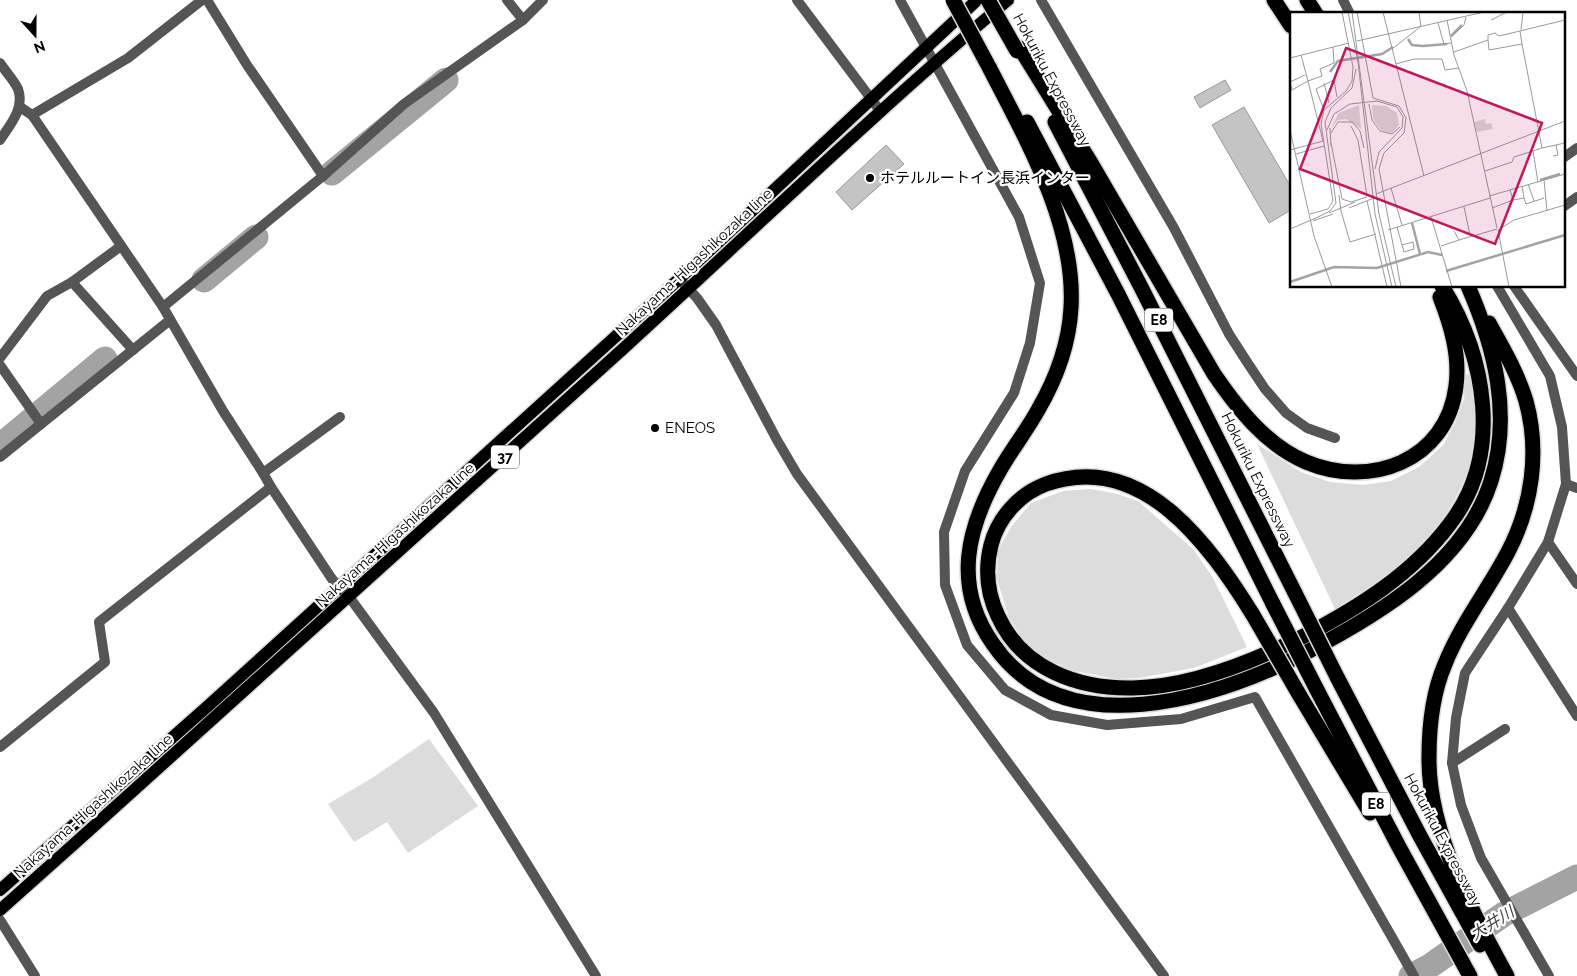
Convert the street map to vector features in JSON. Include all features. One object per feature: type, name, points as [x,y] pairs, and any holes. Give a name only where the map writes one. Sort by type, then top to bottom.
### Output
[{"type":"highway","points":[[953,0],[992,65],[1033,156],[1057,216],[1069,266],[1072,288],[1068,333],[1062,357],[1039,409],[1001,469],[976,519],[970,542],[968,565],[969,585],[974,606],[982,626],[992,643],[1003,658],[1016,670],[1046,690],[1079,701],[1120,706],[1166,702],[1216,689],[1264,672],[1343,632],[1401,596],[1427,573],[1456,543],[1482,503],[1490,482],[1500,436],[1501,413],[1496,370],[1470,288]]},
{"type":"highway","name":"E8","points":[[960,0],[992,65],[1118,294],[1273,604],[1437,920]]},
{"type":"highway","name":"Hokuriku Expressway","points":[[988,0],[1018,50],[1147,297],[1337,677],[1464,905]]},
{"type":"highway","points":[[1274,0],[1290,24]]},
{"type":"highway","points":[[1279,0],[1290,18]]},
{"type":"highway","points":[[1307,0],[1315,12]]},
{"type":"highway","points":[[1018,50],[1091,163],[1227,394],[1258,429],[1289,453],[1339,472],[1372,472],[1401,463],[1414,456],[1432,440],[1446,419],[1452,404],[1456,387],[1457,368],[1452,332],[1437,288]]},
{"type":"highway","points":[[1443,288],[1467,333],[1479,377],[1484,432],[1476,470],[1461,507],[1451,524],[1437,540],[1422,556],[1392,581],[1343,614],[1273,650],[1265,654],[1208,675],[1167,684],[1136,688],[1094,686],[1053,673],[1021,651],[1001,624],[989,591],[988,560],[996,529],[1014,505],[1026,494],[1041,486],[1058,480],[1098,477],[1116,481],[1150,497],[1168,510],[1203,542],[1253,614],[1273,650],[1300,696],[1470,976]]},
{"type":"highway","points":[[1470,288],[1509,360],[1526,401],[1533,454],[1530,490],[1518,532],[1454,644],[1444,666],[1433,711],[1429,758],[1434,806],[1464,905],[1487,949],[1498,976]]},
{"type":"highway","points":[[1487,949],[1507,976]]},
{"type":"main road","name":"Nakayama-Higashikozaka line","points":[[0,890],[208,706],[680,279],[977,0]]},
{"type":"main road","name":"Nakayama-Higashikozaka line","points":[[0,910],[350,598],[689,289],[934,62],[1008,0]]},
{"type":"street","points":[[32,115],[128,58],[202,0]]},
{"type":"street","points":[[207,0],[247,65],[323,176]]},
{"type":"street","points":[[507,0],[523,20]]},
{"type":"street","points":[[163,307],[323,176],[404,104],[523,20],[543,0]]},
{"type":"street","points":[[797,0],[881,112]]},
{"type":"street","points":[[900,0],[1019,217],[1040,283],[1030,344],[1014,393],[965,471],[944,532],[946,585],[967,645],[1005,690],[1051,715],[1070,719],[1107,725],[1181,719],[1255,697],[1413,974]]},
{"type":"street","points":[[1041,0],[1174,228],[1229,334],[1247,362],[1286,413],[1307,428],[1335,438]]},
{"type":"street","points":[[1343,0],[1349,12]]},
{"type":"street","points":[[0,63],[18,90],[20,107],[13,122],[0,140]]},
{"type":"street","points":[[20,107],[32,115],[163,307],[223,412],[270,487],[339,586],[350,598],[434,713],[596,976]]},
{"type":"street","points":[[1564,157],[1577,148]]},
{"type":"street","points":[[1564,206],[1577,198]]},
{"type":"street","points":[[0,358],[47,296],[72,282],[122,246]]},
{"type":"street","points":[[680,279],[697,298],[716,325],[776,440],[797,474],[1164,976]]},
{"type":"street","points":[[72,282],[133,350]]},
{"type":"street","points":[[1498,288],[1550,376],[1562,427],[1566,484],[1548,542],[1508,608],[1465,673],[1456,718],[1452,763],[1461,805],[1481,858],[1549,976]]},
{"type":"street","points":[[1515,288],[1577,376]]},
{"type":"street","points":[[0,457],[170,320]]},
{"type":"street","points":[[0,365],[41,424]]},
{"type":"street","points":[[263,474],[340,417]]},
{"type":"street","points":[[1566,484],[1577,488]]},
{"type":"street","points":[[0,747],[105,662],[99,622],[270,487]]},
{"type":"street","points":[[1548,542],[1577,584]]},
{"type":"street","points":[[1508,608],[1577,716]]},
{"type":"street","points":[[1452,763],[1505,729]]},
{"type":"street","points":[[0,920],[35,976]]},
{"type":"shaded area","points":[[1471,373],[1477,413],[1475,447],[1461,487],[1451,506],[1439,524],[1410,556],[1388,574],[1335,609],[1257,444],[1301,472],[1330,482],[1363,485],[1391,481],[1419,467],[1443,445],[1456,421],[1464,399],[1465,375]]},
{"type":"shaded area","points":[[1090,489],[1114,493],[1138,501],[1194,550],[1213,578],[1247,647],[1194,668],[1139,678],[1116,679],[1070,670],[1047,659],[1026,644],[1009,618],[997,579],[998,550],[1011,527],[1031,503],[1063,491]]},
{"type":"shaded area","points":[[429,739],[478,806],[408,853],[387,822],[354,842],[328,804],[372,778]]},
{"type":"building","points":[[1225,80],[1231,90],[1200,108],[1194,97]]},
{"type":"building","points":[[1244,107],[1290,185],[1290,211],[1269,223],[1212,125]]},
{"type":"building","name":"ホテルルートイン長浜インター","points":[[886,145],[904,164],[852,210],[836,192]]},
{"type":"waterway","points":[[332,173],[446,80]]},
{"type":"waterway","points":[[204,280],[256,237]]},
{"type":"waterway","points":[[0,446],[105,359]]},
{"type":"waterway","name":"大井川","points":[[1411,976],[1430,966],[1504,914],[1577,877]]},
{"type":"place","name":"ホテルルートイン長浜インター","points":[[870,178]]},
{"type":"place","name":"ENEOS","points":[[655,428]]}]
